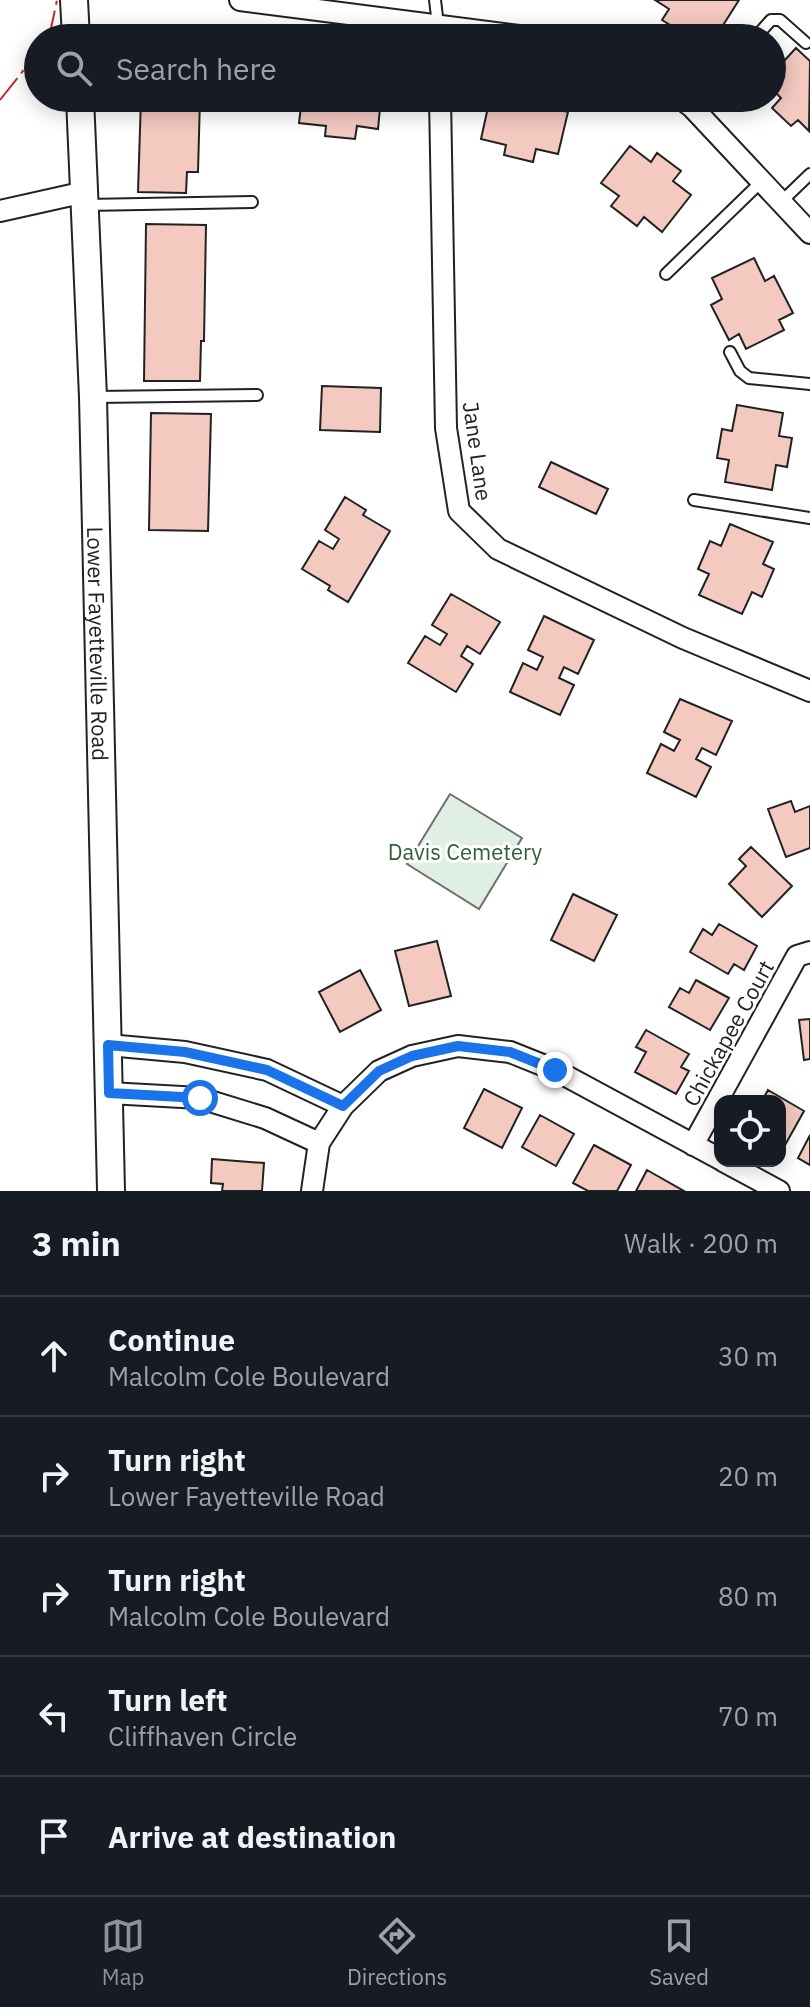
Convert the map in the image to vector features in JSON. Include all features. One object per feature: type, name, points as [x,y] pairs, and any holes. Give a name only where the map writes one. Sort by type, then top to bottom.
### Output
[{"type":"street","points":[[74,0],[75,24]]},
{"type":"street","points":[[240,0],[270,2],[397,24]]},
{"type":"street","name":"Lower Fayetteville Road","points":[[81,112],[93,397],[111,1191]]},
{"type":"street","name":"Jane Lane","points":[[440,112],[446,428],[459,511],[498,549],[683,638],[808,690]]},
{"type":"street","points":[[701,112],[810,233]]},
{"type":"street","points":[[0,211],[85,198]]},
{"type":"street","points":[[808,690],[810,668]]},
{"type":"street","name":"Chickapee Court","points":[[693,1145],[797,956],[810,952]]},
{"type":"street","points":[[108,1045],[185,1052],[267,1070],[343,1106]]},
{"type":"street","points":[[312,1191],[319,1143],[343,1106],[379,1071],[412,1056],[458,1046],[510,1052],[555,1070],[714,1156]]},
{"type":"street","points":[[109,1093],[200,1098],[265,1118],[319,1143]]},
{"type":"street","points":[[735,1167],[779,1191]]},
{"type":"lane","points":[[435,0],[437,24]]},
{"type":"lane","points":[[767,24],[771,20],[780,20],[785,24]]},
{"type":"lane","points":[[786,25],[806,43]]},
{"type":"lane","points":[[781,202],[810,174]]},
{"type":"lane","points":[[666,274],[762,181]]},
{"type":"lane","points":[[85,198],[252,202]]},
{"type":"lane","points":[[730,352],[740,371],[749,378],[810,384]]},
{"type":"lane","points":[[93,397],[257,395]]},
{"type":"lane","points":[[694,500],[810,518]]},
{"type":"green space","name":"Davis Cemetery","points":[[450,794],[522,838],[479,909],[407,864]]},
{"type":"building","points":[[655,0],[739,0],[724,24],[668,24],[662,20],[669,9]]},
{"type":"building","points":[[796,48],[810,61],[809,131],[798,120],[791,126],[776,112],[786,112],[786,59]]},
{"type":"building","points":[[141,112],[200,112],[198,172],[187,172],[186,193],[138,192]]},
{"type":"building","points":[[300,112],[380,112],[378,129],[357,126],[355,139],[325,136],[326,126],[299,123]]},
{"type":"building","points":[[487,112],[568,112],[558,154],[536,149],[533,162],[504,155],[506,145],[481,139]]},
{"type":"building","points":[[630,146],[651,162],[657,153],[681,171],[673,181],[691,195],[662,232],[644,217],[637,226],[611,206],[619,196],[601,183]]},
{"type":"building","points":[[146,224],[206,225],[204,341],[201,341],[200,381],[144,381]]},
{"type":"building","points":[[754,258],[765,281],[774,276],[793,313],[779,320],[784,330],[746,349],[739,334],[729,340],[711,305],[722,299],[712,278]]},
{"type":"building","points":[[322,386],[381,388],[380,432],[320,430]]},
{"type":"building","points":[[737,405],[783,413],[779,436],[792,438],[787,467],[776,465],[772,490],[725,482],[729,460],[717,458],[722,429],[732,431]]},
{"type":"building","points":[[151,413],[211,414],[208,531],[149,530]]},
{"type":"building","points":[[551,462],[608,489],[596,514],[539,487]]},
{"type":"building","points":[[345,497],[366,510],[363,515],[390,531],[348,602],[328,590],[330,586],[302,569],[319,541],[333,549],[339,539],[325,530]]},
{"type":"building","points":[[730,524],[773,542],[763,564],[774,569],[762,597],[752,592],[742,614],[699,595],[709,574],[698,569],[710,541],[721,546]]},
{"type":"building","points":[[451,594],[500,622],[480,654],[467,646],[461,656],[473,664],[456,692],[408,663],[425,636],[440,645],[447,634],[432,625]]},
{"type":"building","points":[[544,616],[594,640],[578,674],[564,667],[559,678],[574,685],[560,715],[510,692],[523,663],[537,670],[543,657],[528,650]]},
{"type":"building","points":[[680,699],[732,721],[716,755],[702,748],[696,759],[711,767],[696,797],[647,773],[661,744],[674,751],[680,740],[664,732]]},
{"type":"building","points":[[791,801],[795,812],[810,806],[810,848],[786,857],[768,809]]},
{"type":"building","points":[[751,847],[792,886],[762,917],[729,884],[746,866],[739,859]]},
{"type":"building","points":[[573,894],[617,915],[594,961],[551,940]]},
{"type":"building","points":[[719,924],[757,946],[744,970],[734,964],[728,974],[690,952],[703,929],[712,935]]},
{"type":"building","points":[[437,941],[451,996],[409,1006],[395,951]]},
{"type":"building","points":[[360,970],[381,1010],[340,1032],[319,992]]},
{"type":"building","points":[[696,980],[729,998],[710,1030],[669,1007],[680,988],[689,993]]},
{"type":"building","points":[[810,1019],[810,1059],[804,1060],[799,1020]]},
{"type":"building","points":[[646,1030],[689,1054],[681,1067],[689,1071],[676,1094],[635,1072],[646,1052],[636,1047]]},
{"type":"building","points":[[484,1089],[522,1108],[502,1148],[464,1128]]},
{"type":"building","points":[[786,1100],[804,1111],[786,1143]]},
{"type":"building","points":[[540,1115],[574,1134],[556,1166],[522,1147]]},
{"type":"building","points":[[810,1135],[810,1165],[798,1158]]},
{"type":"building","points":[[594,1145],[631,1165],[617,1191],[588,1191],[573,1183]]},
{"type":"building","points":[[212,1159],[264,1163],[262,1191],[222,1191],[223,1184],[211,1183]]},
{"type":"building","points":[[647,1170],[684,1191],[636,1191]]},
{"type":"power","points":[[52,24],[57,0]]},
{"type":"power","points":[[0,100],[24,70]]},
{"type":"route","points":[[200,1098],[109,1093],[108,1045],[185,1052],[267,1070],[343,1106],[379,1071],[412,1056],[458,1046],[510,1052],[555,1070]]}]
